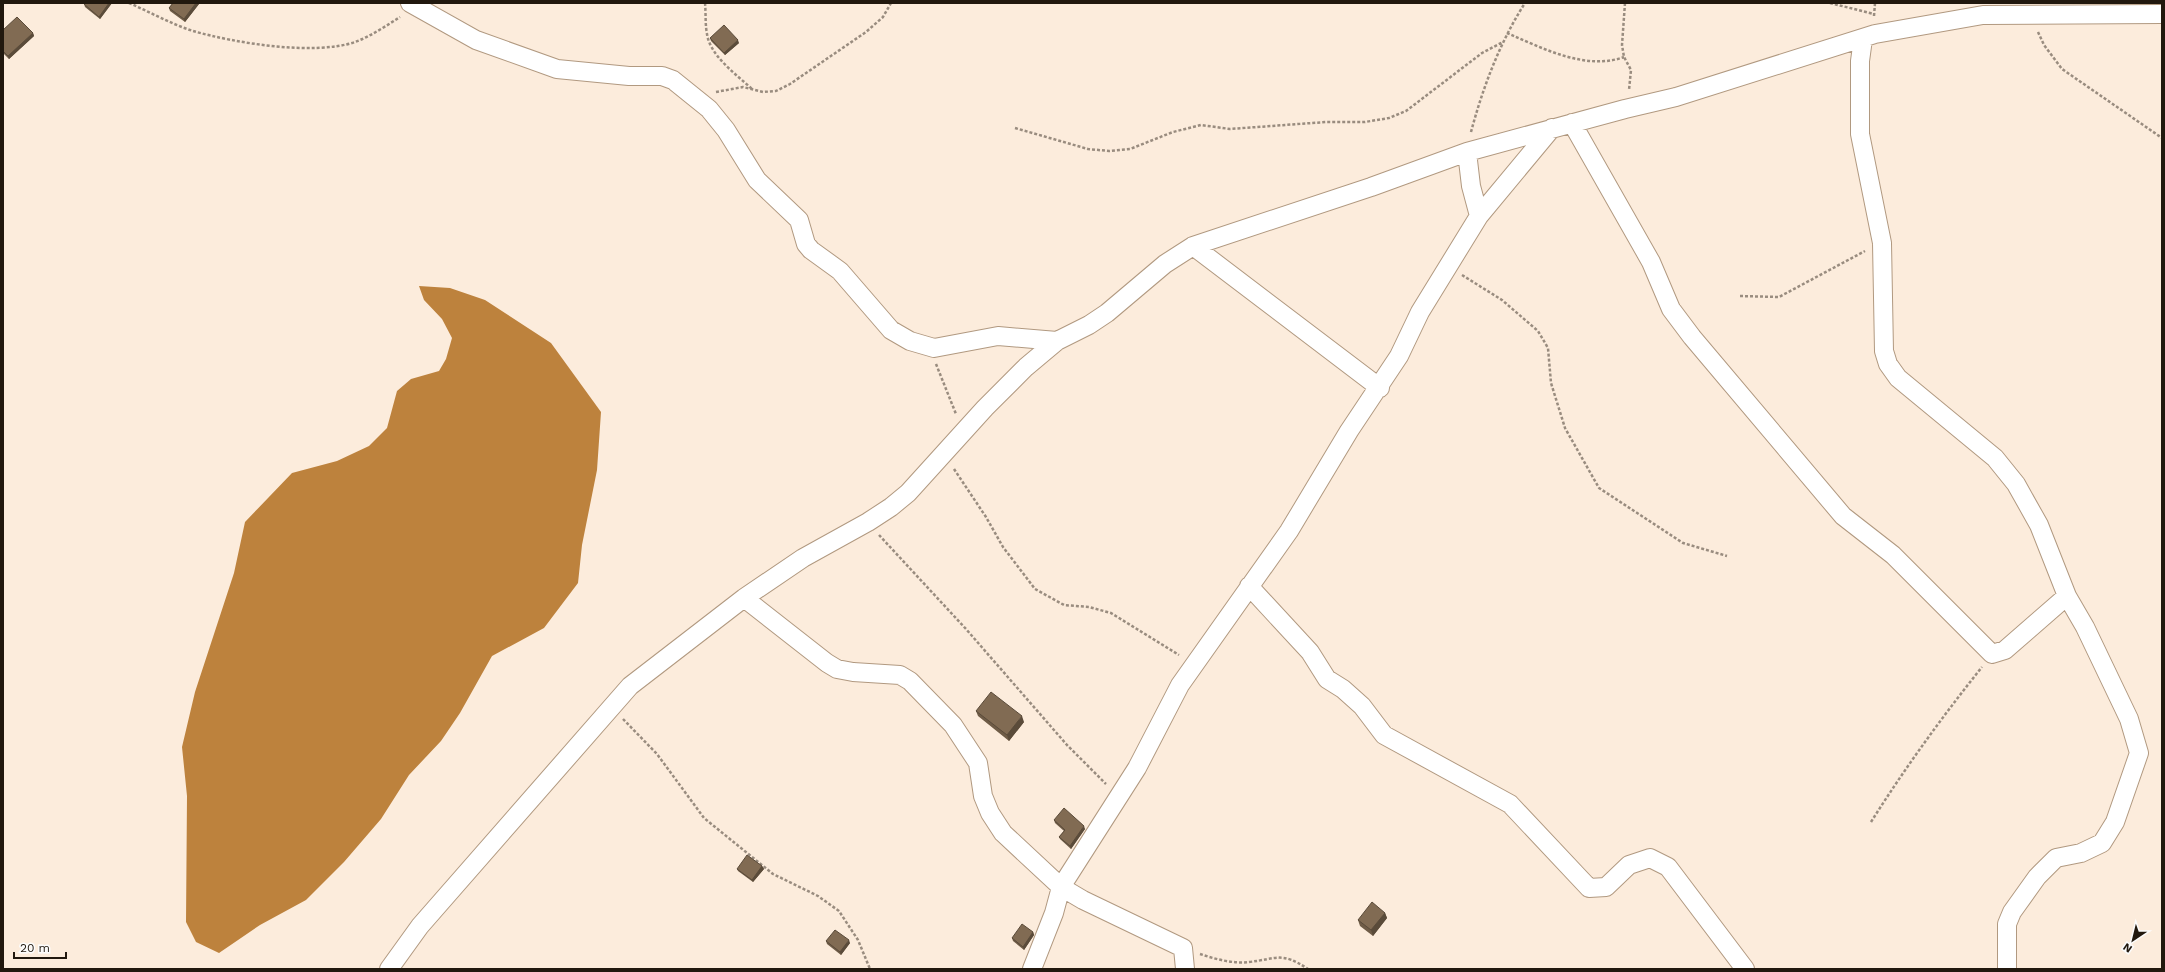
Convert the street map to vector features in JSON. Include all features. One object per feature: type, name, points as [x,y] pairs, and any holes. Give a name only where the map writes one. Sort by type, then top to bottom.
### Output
[{"type":"street","points":[[413,5],[476,40],[557,69],[629,76],[662,76],[672,80],[694,95],[709,109],[726,130],[757,180],[799,220],[806,244],[810,250],[840,271],[891,330],[910,341],[926,347],[948,347],[998,336],[1057,341]]},
{"type":"street","points":[[389,969],[420,926],[630,686],[744,598],[803,558],[868,522],[908,493],[1006,386],[1057,341],[1089,325],[1107,313],[1165,264],[1193,246],[1371,187],[1467,152],[1625,108],[1676,97],[1875,34],[1983,15],[2162,14]]},
{"type":"street","points":[[1863,39],[1860,60],[1860,134],[1882,243],[1884,351],[1888,364],[1898,378],[1913,392],[1995,458],[2016,484],[2039,525],[2067,596],[2085,627],[2130,719],[2139,753],[2115,822],[2102,843],[2080,853],[2056,858],[2038,877],[2012,912],[2007,924],[2007,969]]},
{"type":"street","points":[[1572,123],[1651,262],[1671,309],[1692,337],[1843,516],[1893,555],[1992,654],[2005,650],[2067,596]]},
{"type":"street","points":[[1032,969],[1054,913],[1061,887],[1137,768],[1166,708],[1193,665],[1289,531],[1345,437],[1380,388],[1399,356],[1420,312],[1479,216],[1552,128]]},
{"type":"street","points":[[1467,152],[1471,186],[1479,216]]},
{"type":"street","points":[[1193,246],[1380,388]]},
{"type":"street","points":[[1249,586],[1310,652],[1327,679],[1343,689],[1362,706],[1384,735],[1510,804],[1589,888],[1606,887],[1629,865],[1650,858],[1668,867],[1745,969]]},
{"type":"street","points":[[744,598],[827,663],[837,669],[859,673],[900,675],[920,689],[952,725],[978,763],[983,796],[996,824],[1002,833],[1061,887],[1083,900],[1182,948],[1185,969]]},
{"type":"path","points":[[129,3],[193,31],[247,43],[279,46],[322,47],[354,42],[383,29],[413,5]]},
{"type":"path","points":[[705,3],[706,36],[712,48],[724,63],[753,90]]},
{"type":"path","points":[[694,95],[742,87],[763,92],[776,91],[804,76],[866,32],[883,17],[891,3]]},
{"type":"path","points":[[1467,152],[1480,102],[1503,42],[1525,3]]},
{"type":"path","points":[[1625,3],[1622,45],[1624,57],[1631,73],[1625,108]]},
{"type":"path","points":[[1830,3],[1874,14]]},
{"type":"path","points":[[2030,15],[2044,45],[2062,69],[2162,138]]},
{"type":"path","points":[[1507,33],[1559,54],[1608,62],[1624,57]]},
{"type":"path","points":[[1015,128],[1088,149],[1109,152],[1130,149],[1173,132],[1201,125],[1230,129],[1326,122],[1365,122],[1389,118],[1406,111],[1482,53],[1503,42]]},
{"type":"path","points":[[1740,296],[1779,297],[1838,264],[1882,243]]},
{"type":"path","points":[[1442,274],[1452,272],[1466,276],[1502,300],[1538,331],[1548,348],[1551,383],[1565,428],[1600,488],[1683,542],[1727,556]]},
{"type":"path","points":[[926,347],[936,363],[964,433]]},
{"type":"path","points":[[945,454],[986,517],[1002,547],[1036,589],[1064,605],[1089,607],[1111,613],[1193,665]]},
{"type":"path","points":[[868,522],[966,629],[1066,745],[1110,788],[1116,800]]},
{"type":"path","points":[[1872,822],[1902,773],[1942,717],[1992,654]]},
{"type":"path","points":[[612,706],[657,754],[704,818],[773,874],[818,896],[839,911],[858,940],[870,969]]},
{"type":"path","points":[[1182,948],[1216,959],[1248,962],[1269,957],[1285,956],[1308,969]]},
{"type":"shaded area","points":[[419,286],[450,288],[485,300],[551,343],[601,412],[597,470],[582,545],[578,583],[544,628],[492,656],[460,713],[441,741],[409,775],[381,819],[344,862],[306,900],[260,925],[219,953],[196,942],[186,922],[187,796],[182,747],[195,692],[234,573],[245,522],[292,473],[337,461],[369,446],[387,428],[397,391],[411,379],[439,371],[446,359],[452,338],[442,319],[424,300]]},
{"type":"building","points":[[109,3],[99,17],[84,4]]},
{"type":"building","points":[[173,3],[196,3],[184,19],[169,8]]},
{"type":"building","points":[[17,17],[33,33],[8,56],[3,51],[3,30]]},
{"type":"building","points":[[724,25],[738,40],[724,53],[710,38]]},
{"type":"building","points":[[991,692],[1022,716],[1007,735],[976,711]]},
{"type":"building","points":[[1064,808],[1084,826],[1070,846],[1059,837],[1065,830],[1054,820]]},
{"type":"building","points":[[747,855],[762,866],[752,880],[737,869]]},
{"type":"building","points":[[1372,902],[1385,913],[1371,930],[1358,920]]},
{"type":"building","points":[[1022,924],[1033,932],[1023,947],[1012,938]]},
{"type":"building","points":[[835,930],[849,940],[840,952],[826,941]]}]
